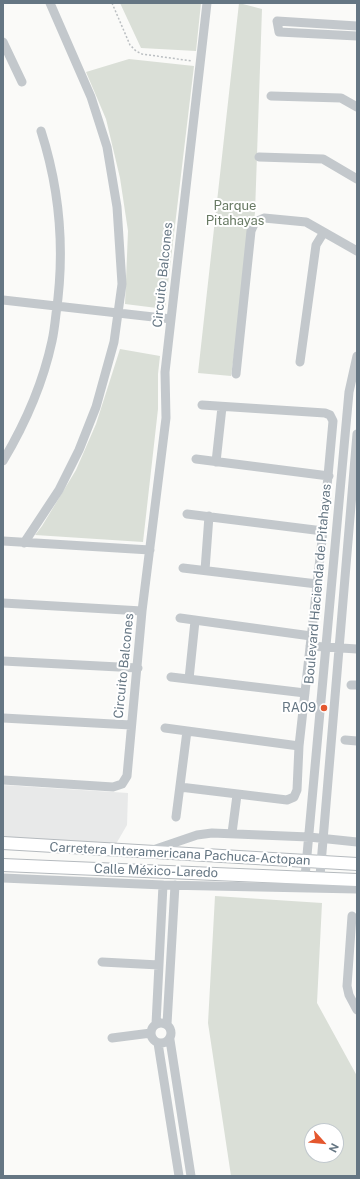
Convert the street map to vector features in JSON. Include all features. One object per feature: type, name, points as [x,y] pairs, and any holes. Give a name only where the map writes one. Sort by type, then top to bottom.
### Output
[{"type":"main road","name":"Carretera Interamericana Pachuca-Actopan","points":[[3,843],[355,864]]},
{"type":"main road","points":[[275,877],[280,872],[281,868],[281,864],[278,859]]},
{"type":"main road","points":[[354,885],[346,872],[355,864]]},
{"type":"main road","name":"Carretera Interamericana Pachuca-Actopan","points":[[3,865],[275,877],[305,883],[354,885]]},
{"type":"street","points":[[24,543],[59,490],[79,450],[96,407],[114,342],[122,284],[116,207],[107,147],[91,97],[50,3]]},
{"type":"street","name":"Circuito Balcones","points":[[3,780],[114,786],[122,784],[127,776],[142,611],[166,418],[165,372],[207,3]]},
{"type":"street","points":[[357,26],[277,21],[279,32],[357,36]]},
{"type":"street","points":[[3,42],[22,82]]},
{"type":"street","points":[[271,96],[341,98],[357,107]]},
{"type":"street","points":[[3,461],[18,436],[37,391],[52,340],[57,306],[61,253],[58,210],[53,174],[41,131]]},
{"type":"street","points":[[259,157],[323,159],[357,179]]},
{"type":"street","points":[[236,374],[251,231],[255,222],[264,218],[306,222],[357,251]]},
{"type":"street","points":[[300,362],[316,245],[324,232]]},
{"type":"street","points":[[3,300],[171,319]]},
{"type":"street","name":"Boulevard Hacienda de Pitahayas","points":[[305,883],[349,392],[357,356]]},
{"type":"street","points":[[180,787],[287,800],[294,797],[296,790],[299,746],[329,476],[333,421],[330,415],[325,413],[202,405]]},
{"type":"street","points":[[216,462],[222,407]]},
{"type":"street","name":"Boulevard Hacienda de Pitahayas","points":[[319,883],[357,434]]},
{"type":"street","points":[[196,460],[329,476]]},
{"type":"street","points":[[187,514],[323,531]]},
{"type":"street","points":[[205,570],[209,516]]},
{"type":"street","points":[[3,541],[150,550]]},
{"type":"street","points":[[183,568],[317,584]]},
{"type":"street","points":[[3,603],[142,611]]},
{"type":"street","points":[[180,618],[311,636]]},
{"type":"street","points":[[189,679],[195,621]]},
{"type":"street","points":[[310,646],[357,649]]},
{"type":"street","points":[[3,661],[138,668]]},
{"type":"street","points":[[171,677],[305,693]]},
{"type":"street","points":[[3,718],[131,724]]},
{"type":"street","points":[[165,728],[299,746]]},
{"type":"street","points":[[176,817],[187,731]]},
{"type":"street","points":[[345,740],[357,741]]},
{"type":"street","points":[[232,833],[237,795]]},
{"type":"street","name":"Calle México-Laredo","points":[[150,851],[197,835],[212,833],[309,837],[357,842]]},
{"type":"street","name":"Calle México-Laredo","points":[[3,878],[163,885],[305,883]]},
{"type":"street","points":[[163,885],[156,1024],[151,1033],[153,1040],[158,1044],[180,1176]]},
{"type":"street","points":[[175,885],[167,1024],[172,1033],[170,1040],[191,1176]]},
{"type":"street","points":[[352,916],[354,932],[346,986],[349,996],[357,1010]]},
{"type":"street","points":[[161,917],[173,918]]},
{"type":"street","points":[[102,962],[159,965]]},
{"type":"street","points":[[349,996],[357,991]]},
{"type":"street","points":[[156,1024],[167,1024]]},
{"type":"street","points":[[112,1038],[151,1033]]},
{"type":"street","points":[[158,1044],[165,1043],[170,1040]]},
{"type":"path","points":[[112,3],[130,45],[136,52],[200,62]]},
{"type":"shaded area","points":[[3,785],[128,793],[127,825],[116,844],[3,838]]},
{"type":"green space","points":[[120,3],[201,3],[196,51],[141,48]]},
{"type":"green space","name":"Parque Pitahayas","points":[[239,3],[262,9],[255,213],[231,376],[198,373]]},
{"type":"green space","points":[[129,59],[194,66],[165,309],[125,304],[128,231],[120,178],[106,119],[86,72]]},
{"type":"green space","points":[[120,349],[160,356],[158,374],[158,409],[143,542],[35,535],[76,470],[96,424]]},
{"type":"green space","points":[[215,896],[322,903],[317,1003],[357,1076],[357,1176],[231,1176],[208,1023]]},
{"type":"place","name":"RA09","points":[[324,708]]}]
